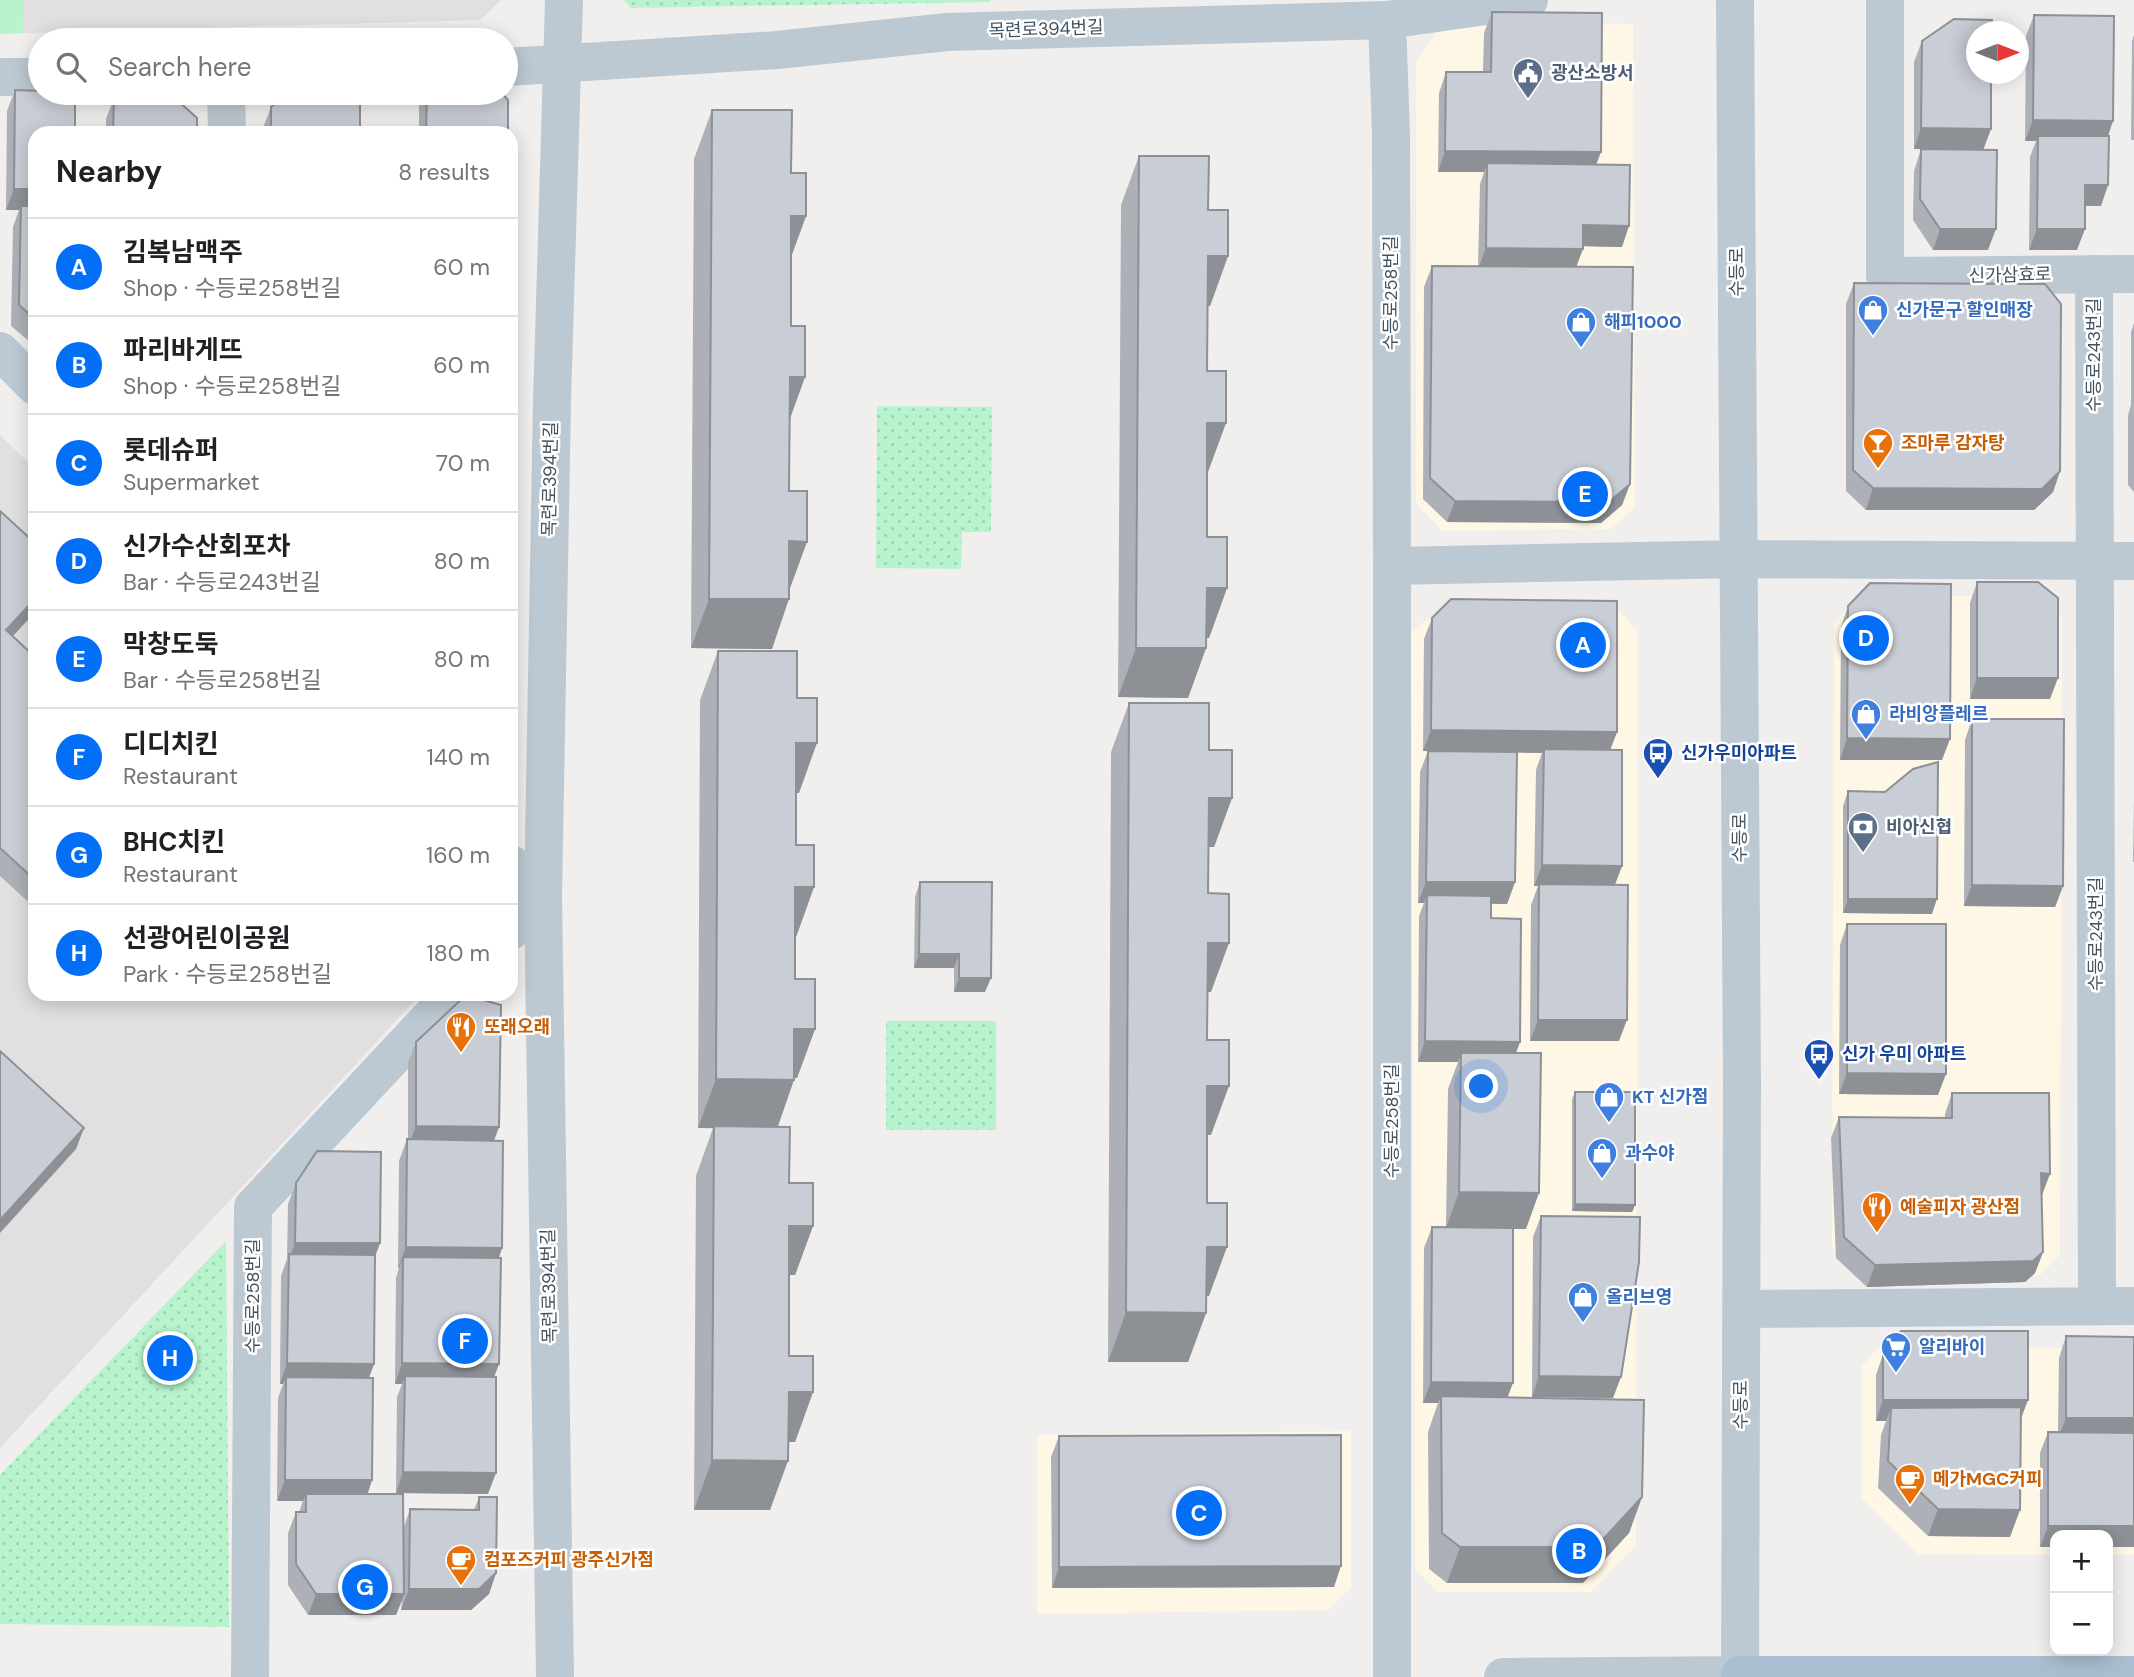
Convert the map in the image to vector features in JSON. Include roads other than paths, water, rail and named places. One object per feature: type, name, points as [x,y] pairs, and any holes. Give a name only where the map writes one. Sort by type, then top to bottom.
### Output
[{"type":"main road","points":[[1740,1676],[2134,1675]]},
{"type":"street","name":"목련로394번길","points":[[555,1677],[543,896],[552,402],[564,0]]},
{"type":"street","name":"목련로394번길","points":[[518,65],[776,50],[947,32],[1387,20],[1529,0]]},
{"type":"street","name":"수등로","points":[[1735,0],[1740,559],[1740,1676]]},
{"type":"street","name":"신가삼효로","points":[[1885,0],[1885,276],[2134,274]]},
{"type":"street","name":"수등로258번길","points":[[1387,20],[1391,148],[1392,1677]]},
{"type":"street","points":[[0,77],[28,77]]},
{"type":"street","points":[[226,105],[227,126]]},
{"type":"street","name":"수등로243번길","points":[[2094,274],[2095,561],[2116,1306]]},
{"type":"street","points":[[0,351],[28,379]]},
{"type":"street","points":[[1392,566],[1740,559],[2134,561]]},
{"type":"street","points":[[518,871],[543,896],[518,923]]},
{"type":"street","name":"수등로258번길","points":[[250,1677],[253,1207],[445,1001]]},
{"type":"street","points":[[1742,1309],[2116,1306]]},
{"type":"street","points":[[1503,1677],[1740,1676]]},
{"type":"place","name":"광산소방서","points":[[1528,100]]},
{"type":"place","name":"신가문구 할인매장","points":[[1873,337]]},
{"type":"place","name":"해피1000","points":[[1581,349]]},
{"type":"place","name":"조마루 감자탕","points":[[1878,470]]},
{"type":"place","name":"막창도둑","points":[[1585,494]]},
{"type":"place","name":"신가수산회포차","points":[[1866,638]]},
{"type":"place","name":"김복남맥주","points":[[1583,645]]},
{"type":"place","name":"라비앙플레르","points":[[1866,741]]},
{"type":"place","name":"신가우미아파트","points":[[1658,780]]},
{"type":"place","name":"비아신협","points":[[1863,854]]},
{"type":"place","name":"또래오래","points":[[461,1054]]},
{"type":"place","name":"신가 우미 아파트","points":[[1819,1081]]},
{"type":"place","name":"KT 신가점","points":[[1609,1124]]},
{"type":"place","name":"과수야","points":[[1602,1180]]},
{"type":"place","name":"예술피자 광산점","points":[[1877,1234]]},
{"type":"place","name":"올리브영","points":[[1583,1324]]},
{"type":"place","name":"디디치킨","points":[[465,1341]]},
{"type":"place","name":"선광어린이공원","points":[[170,1358]]},
{"type":"place","name":"알리바이","points":[[1896,1374]]},
{"type":"place","name":"메가MGC커피","points":[[1910,1506]]},
{"type":"place","name":"롯데슈퍼","points":[[1199,1513]]},
{"type":"place","name":"파리바게뜨","points":[[1579,1551]]},
{"type":"place","name":"BHC치킨","points":[[365,1587]]},
{"type":"place","name":"컴포즈커피 광주신가점","points":[[461,1587]]}]
